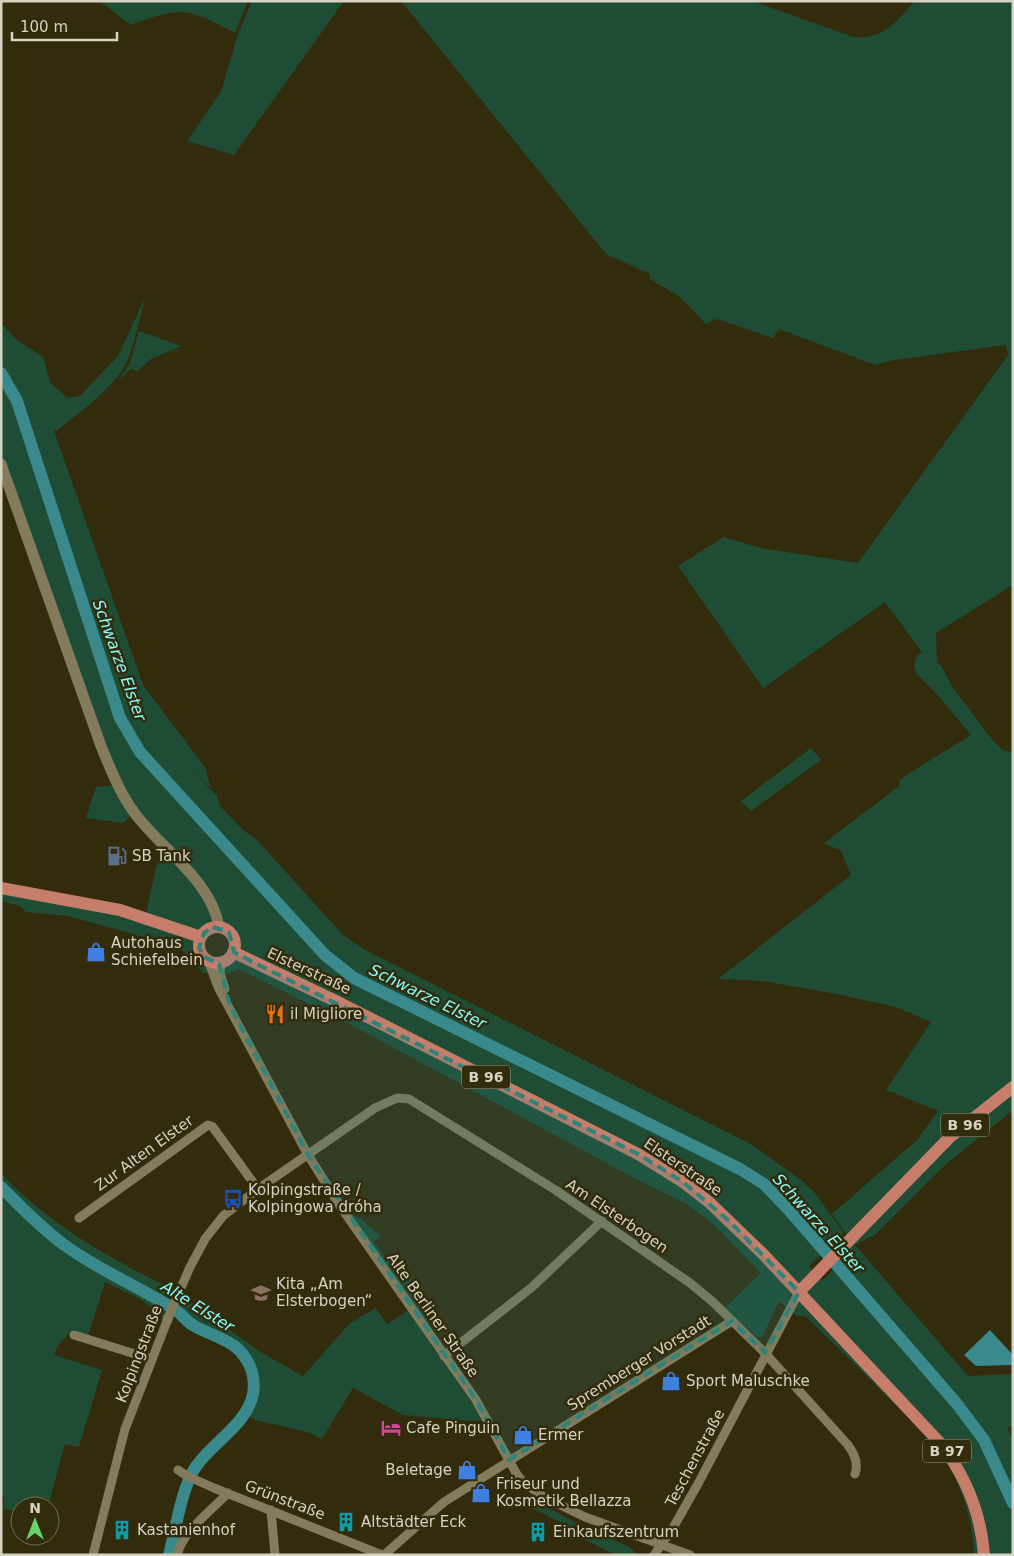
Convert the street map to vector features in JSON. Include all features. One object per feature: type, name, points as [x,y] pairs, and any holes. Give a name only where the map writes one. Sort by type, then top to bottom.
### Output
[{"type":"main road","points":[[1,464],[101,746],[117,785],[134,812],[154,838],[205,890],[217,914],[219,927]]},
{"type":"main road","points":[[1,888],[120,910],[201,937]]},
{"type":"main road","points":[[219,927],[231,934],[234,945],[230,957],[215,961],[201,953],[201,937],[208,929],[219,927]]},
{"type":"main road","name":"Elsterstraße","points":[[233,952],[358,1012],[662,1168],[709,1202],[799,1292],[918,1418],[949,1454],[974,1503],[984,1555]]},
{"type":"main road","name":"B 96","points":[[799,1292],[950,1137],[1013,1087]]},
{"type":"street","name":"Alte Berliner Straße","points":[[215,961],[214,977],[308,1155],[342,1209],[491,1424],[509,1460],[523,1482],[544,1497],[586,1517],[690,1555]]},
{"type":"street","name":"Am Elsterbogen","points":[[308,1155],[382,1103],[396,1098],[409,1099],[602,1221],[690,1283],[713,1302],[765,1353],[851,1450],[857,1465],[855,1474]]},
{"type":"street","name":"Zur Alten Elster","points":[[79,1218],[208,1125],[212,1126],[258,1189]]},
{"type":"street","name":"Kolpingstraße","points":[[93,1555],[119,1450],[151,1359],[194,1260],[216,1224],[234,1206],[308,1155]]},
{"type":"street","points":[[444,1356],[532,1288],[602,1221]]},
{"type":"street","name":"Teschenstraße","points":[[654,1555],[699,1482],[765,1353],[799,1292]]},
{"type":"street","name":"Spremberger Vorstadt","points":[[387,1554],[444,1502],[732,1321]]},
{"type":"street","points":[[74,1335],[151,1359]]},
{"type":"street","name":"Grünstraße","points":[[178,1470],[191,1478],[228,1493],[387,1554]]},
{"type":"street","points":[[176,1555],[179,1545],[228,1493]]},
{"type":"street","points":[[271,1510],[275,1555]]},
{"type":"highlighted area","points":[[213,927],[229,932],[234,952],[241,956],[638,1154],[683,1182],[728,1220],[799,1292],[765,1353],[732,1321],[509,1460],[476,1400],[308,1155],[230,1006],[219,964],[204,957],[199,948],[204,933]]},
{"type":"green space","points":[[99,1],[248,1],[235,33],[195,14],[184,12],[161,15],[131,25]]},
{"type":"green space","points":[[252,1],[344,1],[234,155],[187,141],[221,92],[238,34]]},
{"type":"green space","points":[[401,1],[752,1],[853,37],[864,37],[882,32],[888,28],[915,1],[1013,1],[1013,585],[936,633],[937,663],[941,665],[952,686],[992,740],[1003,750],[1013,752],[1013,1086],[849,1238],[832,1214],[918,1139],[938,1111],[886,1090],[931,1022],[896,1007],[836,994],[763,981],[718,979],[851,875],[841,851],[824,843],[899,786],[900,780],[908,774],[971,735],[936,693],[916,673],[914,664],[916,657],[922,652],[885,602],[763,688],[678,566],[724,537],[761,548],[858,563],[1008,355],[1006,345],[894,360],[875,365],[779,329],[773,338],[717,319],[706,324],[680,297],[650,279],[650,274],[606,254]]},
{"type":"green space","points":[[145,298],[127,361],[115,380],[106,390],[56,431],[53,428],[143,685],[205,767],[211,788],[190,767],[217,796],[220,806],[243,830],[258,841],[343,935],[367,951],[751,1144],[801,1180],[815,1193],[844,1233],[809,1266],[823,1280],[851,1252],[844,1245],[951,1138],[1013,1089],[1013,1110],[945,1165],[876,1234],[855,1245],[968,1376],[1013,1374],[1013,1426],[1007,1428],[1013,1439],[1013,1555],[984,1555],[983,1543],[983,1555],[974,1555],[972,1534],[965,1503],[953,1474],[942,1456],[915,1424],[805,1316],[797,1316],[779,1301],[763,1336],[758,1338],[725,1308],[761,1273],[711,1222],[685,1203],[638,1180],[357,1028],[239,969],[227,974],[203,973],[179,947],[68,916],[26,912],[20,906],[1,901],[1,888],[93,904],[145,917],[161,846],[204,890],[218,918],[210,896],[202,885],[152,835],[129,805],[133,813],[123,823],[86,818],[96,787],[117,785],[101,746],[1,464],[1,323],[17,340],[43,357],[50,382],[67,398],[80,396],[118,356]],"holes":[[[213,927],[223,928],[233,939],[231,954],[219,962],[209,961],[211,968],[202,951],[199,940],[205,931]],[[266,968],[435,1050],[662,1167],[709,1201],[737,1229],[683,1184],[638,1155]],[[737,1229],[762,1253],[787,1279]],[[787,1279],[799,1292],[809,1281],[800,1292],[812,1305],[799,1293],[793,1302],[798,1292]]]},
{"type":"green space","points":[[139,331],[181,346],[151,359],[137,371],[131,369],[118,381],[130,363]]},
{"type":"green space","points":[[811,748],[821,760],[751,811],[741,801]]},
{"type":"green space","points":[[1,1173],[41,1210],[84,1241],[179,1293],[167,1321],[142,1300],[105,1282],[87,1339],[69,1333],[57,1347],[54,1355],[102,1370],[79,1447],[65,1444],[51,1496],[10,1496],[10,1510],[3,1509],[4,1497],[1,1496]]},
{"type":"green space","points":[[343,1210],[364,1221],[380,1236],[374,1242],[404,1282],[411,1278],[426,1311],[428,1318],[427,1332]]},
{"type":"green space","points":[[185,1299],[262,1353],[303,1376],[350,1323],[376,1308],[387,1324],[409,1310],[484,1420],[471,1421],[403,1415],[353,1388],[322,1439],[307,1432],[255,1420],[248,1415],[247,1411],[253,1388],[252,1368],[236,1348],[202,1329],[180,1312]]},
{"type":"green space","points":[[528,1498],[577,1523],[574,1529],[527,1506],[528,1503],[525,1502]]},
{"type":"green space","points":[[586,1528],[630,1547],[637,1555],[616,1555],[581,1538]]},
{"type":"water","points":[[990,1330],[1013,1355],[1013,1365],[976,1366],[964,1355]]},
{"type":"waterway","name":"Schwarze Elster","points":[[1,373],[17,401],[120,718],[140,752],[325,955],[354,978],[740,1169],[764,1184],[789,1210],[957,1404],[984,1440],[1013,1503]]},
{"type":"waterway","name":"Alte Elster","points":[[1,1187],[39,1224],[63,1244],[90,1262],[177,1311],[191,1324],[233,1345],[249,1364],[254,1381],[253,1394],[249,1405],[244,1415],[202,1459],[190,1477],[182,1498],[169,1555]]},
{"type":"place","name":"SB Tank","points":[[117,856]]},
{"type":"place","name":"Autohaus Schiefelbein","points":[[96,952]]},
{"type":"place","name":"il Migliore","points":[[275,1014]]},
{"type":"place","name":"Kolpingstraße / Kolpingowa dróha","points":[[233,1199]]},
{"type":"place","name":"Kita „Am Elsterbogen“","points":[[261,1293]]},
{"type":"place","name":"Sport Maluschke","points":[[671,1381]]},
{"type":"place","name":"Cafe Pinguin","points":[[391,1428]]},
{"type":"place","name":"Ermer","points":[[523,1435]]},
{"type":"place","name":"Beletage","points":[[467,1470]]},
{"type":"place","name":"Friseur und Kosmetik Bellazza","points":[[481,1493]]},
{"type":"place","name":"Altstädter Eck","points":[[346,1522]]},
{"type":"place","name":"Kastanienhof","points":[[122,1530]]},
{"type":"place","name":"Einkaufszentrum","points":[[538,1532]]}]
